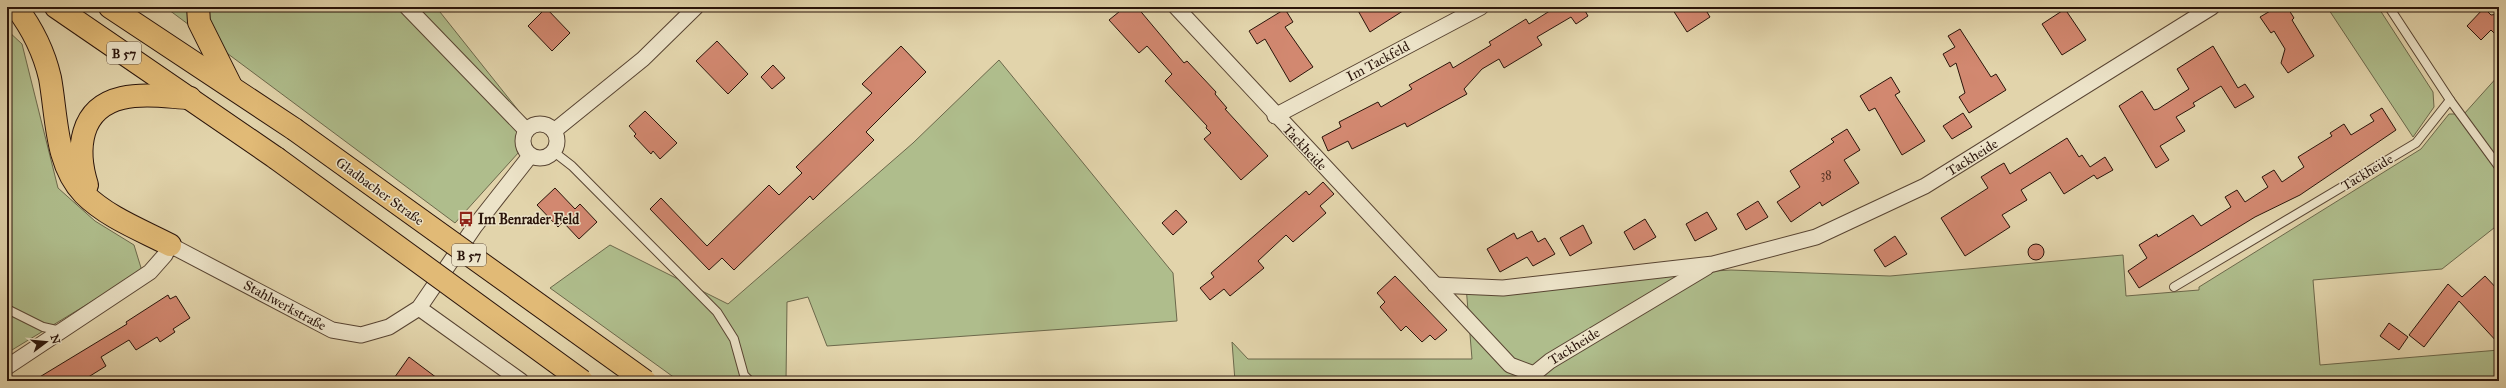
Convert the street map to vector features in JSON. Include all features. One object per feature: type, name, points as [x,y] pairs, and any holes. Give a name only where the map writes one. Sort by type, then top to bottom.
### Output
[{"type":"main road","points":[[16,7],[40,47],[49,78],[60,147],[83,193],[97,206],[170,245]]},
{"type":"main road","name":"B 57","points":[[56,7],[191,98],[276,158],[582,381]]},
{"type":"main road","name":"Gladbacher Straße","points":[[110,7],[294,129],[645,381]]},
{"type":"main road","points":[[198,7],[199,22],[232,87]]},
{"type":"main road","points":[[97,206],[88,189],[81,168],[80,153],[81,139],[86,125],[98,111],[110,103],[129,97],[144,95],[191,98]]},
{"type":"street","points":[[407,7],[526,130]]},
{"type":"street","points":[[554,131],[643,59],[696,7]]},
{"type":"street","name":"Tackheide","points":[[1176,7],[1275,116],[1510,365],[1534,374],[1550,361],[1713,264]]},
{"type":"street","name":"Im Tackfeld","points":[[1275,116],[1481,7]]},
{"type":"street","name":"Tackheide","points":[[1435,285],[1503,288],[1713,264],[1816,237],[1925,186],[2212,7]]},
{"type":"street","points":[[535,124],[545,124],[554,131],[557,145],[554,152],[548,157],[538,159],[530,156],[524,148],[523,137],[526,130],[535,124]]},
{"type":"street","name":"Stahlwerkstraße","points":[[170,245],[332,330],[361,335],[389,327],[419,308],[474,226],[530,156]]},
{"type":"street","points":[[7,367],[64,331],[150,272],[165,256],[170,245]]},
{"type":"street","points":[[419,308],[521,381]]},
{"type":"lane","points":[[2389,7],[2450,100],[2499,167]]},
{"type":"lane","name":"Tackheide","points":[[2174,287],[2416,143],[2450,100]]},
{"type":"lane","points":[[554,152],[572,166],[717,312],[734,340],[744,375],[750,381]]},
{"type":"lane","points":[[7,309],[43,327],[64,331]]},
{"type":"green space","points":[[165,7],[436,7],[518,110],[519,152],[455,223]]},
{"type":"green space","points":[[2327,7],[2378,7],[2433,92],[2434,107],[2413,137]]},
{"type":"green space","points":[[7,30],[22,44],[58,188],[95,221],[134,245],[142,271],[7,353]]},
{"type":"green space","points":[[999,60],[1173,273],[1177,321],[827,346],[808,297],[787,302],[786,381],[679,381],[550,288],[610,245],[728,304],[913,143]]},
{"type":"green space","points":[[2499,75],[2499,224],[2442,269],[2313,280],[2320,365],[2499,350],[2499,381],[1235,381],[1232,342],[1248,359],[1472,359],[1466,286],[1731,270],[1890,276],[2123,255],[2126,296],[2199,290],[2199,287],[2421,149],[2449,114],[2464,114]]},
{"type":"building","points":[[1125,7],[1137,7],[1184,63],[1187,61],[1216,92],[1215,94],[1227,108],[1225,109],[1268,156],[1241,180],[1204,139],[1211,133],[1206,128],[1207,126],[1165,81],[1172,74],[1147,46],[1139,53],[1109,20]]},
{"type":"building","points":[[1356,7],[1409,7],[1370,32]]},
{"type":"building","points":[[1556,7],[1587,7],[1584,9],[1588,16],[1576,24],[1571,17],[1537,37],[1542,45],[1504,68],[1499,59],[1482,69],[1464,89],[1467,94],[1407,127],[1405,123],[1352,149],[1348,141],[1328,151],[1322,137],[1341,127],[1339,122],[1378,102],[1381,107],[1412,89],[1409,85],[1450,62],[1453,68],[1491,45],[1489,42],[1526,19],[1529,24]]},
{"type":"building","points":[[1671,7],[1704,7],[1710,17],[1687,32]]},
{"type":"building","points":[[2277,7],[2287,7],[2294,18],[2292,20],[2314,56],[2288,73],[2281,63],[2285,49],[2274,31],[2271,33],[2260,17]]},
{"type":"building","points":[[546,8],[570,33],[552,51],[528,26]]},
{"type":"building","points":[[2484,8],[2491,15],[2499,14],[2499,38],[2491,30],[2481,40],[2467,26]]},
{"type":"building","points":[[1285,9],[1293,22],[1285,27],[1313,67],[1290,82],[1265,39],[1257,44],[1249,31]]},
{"type":"building","points":[[2065,9],[2086,40],[2062,55],[2042,24]]},
{"type":"building","points":[[1960,29],[1991,77],[1996,74],[2006,90],[1969,113],[1959,97],[1965,93],[1956,63],[1950,67],[1943,54],[1955,47],[1948,36]]},
{"type":"building","points":[[717,41],[748,74],[728,94],[696,61]]},
{"type":"building","points":[[901,46],[926,72],[866,132],[874,140],[813,200],[810,196],[734,270],[722,258],[709,270],[650,209],[661,198],[707,246],[769,185],[779,195],[802,173],[796,167],[872,93],[862,84]]},
{"type":"building","points":[[2213,46],[2238,88],[2245,84],[2254,97],[2235,108],[2221,86],[2193,103],[2195,106],[2176,117],[2185,131],[2160,146],[2169,160],[2156,168],[2119,106],[2142,91],[2154,110],[2158,109],[2189,89],[2177,69]]},
{"type":"building","points":[[773,65],[785,78],[772,89],[761,77]]},
{"type":"building","points":[[1891,77],[1900,92],[1895,95],[1925,141],[1902,155],[1875,108],[1869,111],[1860,96]]},
{"type":"building","points":[[2382,108],[2396,130],[2300,195],[2255,217],[2139,288],[2128,271],[2147,258],[2139,245],[2157,234],[2158,237],[2193,215],[2201,226],[2231,207],[2225,197],[2237,190],[2245,202],[2268,187],[2262,177],[2274,170],[2282,182],[2304,167],[2298,157],[2332,136],[2330,133],[2344,124],[2351,135],[2374,121],[2370,115]]},
{"type":"building","points":[[645,111],[677,143],[660,159],[653,151],[651,154],[634,136],[636,134],[629,126]]},
{"type":"building","points":[[1963,113],[1972,127],[1952,139],[1943,126]]},
{"type":"building","points":[[1847,129],[1860,150],[1844,160],[1859,183],[1822,206],[1820,202],[1791,222],[1777,202],[1800,187],[1790,171],[1834,142],[1831,139]]},
{"type":"building","points":[[2067,138],[2079,157],[2082,155],[2090,167],[2105,157],[2113,170],[2097,179],[2094,175],[2064,194],[2050,172],[2021,190],[2027,200],[2002,215],[2010,227],[1965,256],[1941,218],[1988,188],[1981,177],[2004,163],[2010,174]]},
{"type":"building","points":[[1323,182],[1334,194],[1320,206],[1326,213],[1293,242],[1286,235],[1258,261],[1264,268],[1230,296],[1224,289],[1210,300],[1200,288],[1214,277],[1211,273],[1306,191],[1309,195]]},
{"type":"building","points":[[555,188],[575,209],[580,204],[597,222],[579,239],[563,222],[558,227],[537,205]]},
{"type":"building","points":[[1758,201],[1768,217],[1746,230],[1737,214]]},
{"type":"building","points":[[1176,210],[1187,222],[1173,235],[1162,223]]},
{"type":"building","points":[[1707,212],[1717,229],[1695,241],[1686,224]]},
{"type":"building","points":[[1645,219],[1656,237],[1634,250],[1624,232]]},
{"type":"building","points":[[1583,225],[1592,243],[1570,256],[1560,238]]},
{"type":"building","points":[[1532,231],[1538,242],[1545,238],[1555,254],[1533,266],[1527,257],[1500,272],[1487,249],[1514,233],[1517,239]]},
{"type":"building","points":[[1895,236],[1907,254],[1885,267],[1874,250]]},
{"type":"building","points":[[2036,244],[2042,246],[2044,252],[2042,258],[2036,260],[2030,258],[2028,252],[2030,246]]},
{"type":"building","points":[[1395,276],[1447,330],[1435,340],[1430,335],[1422,342],[1406,326],[1401,331],[1380,307],[1385,302],[1377,293]]},
{"type":"building","points":[[2485,276],[2499,291],[2499,344],[2459,301],[2424,347],[2409,335],[2448,284],[2462,297]]},
{"type":"building","points":[[168,295],[170,299],[176,296],[190,318],[173,329],[175,332],[160,342],[157,337],[136,350],[129,340],[101,357],[106,366],[82,381],[33,381],[127,324],[126,322]]},
{"type":"building","points":[[2389,323],[2408,337],[2399,350],[2380,336]]},
{"type":"building","points":[[409,357],[441,381],[392,381]]},
{"type":"place","name":"Im Benrader Feld","points":[[466,219]]}]
